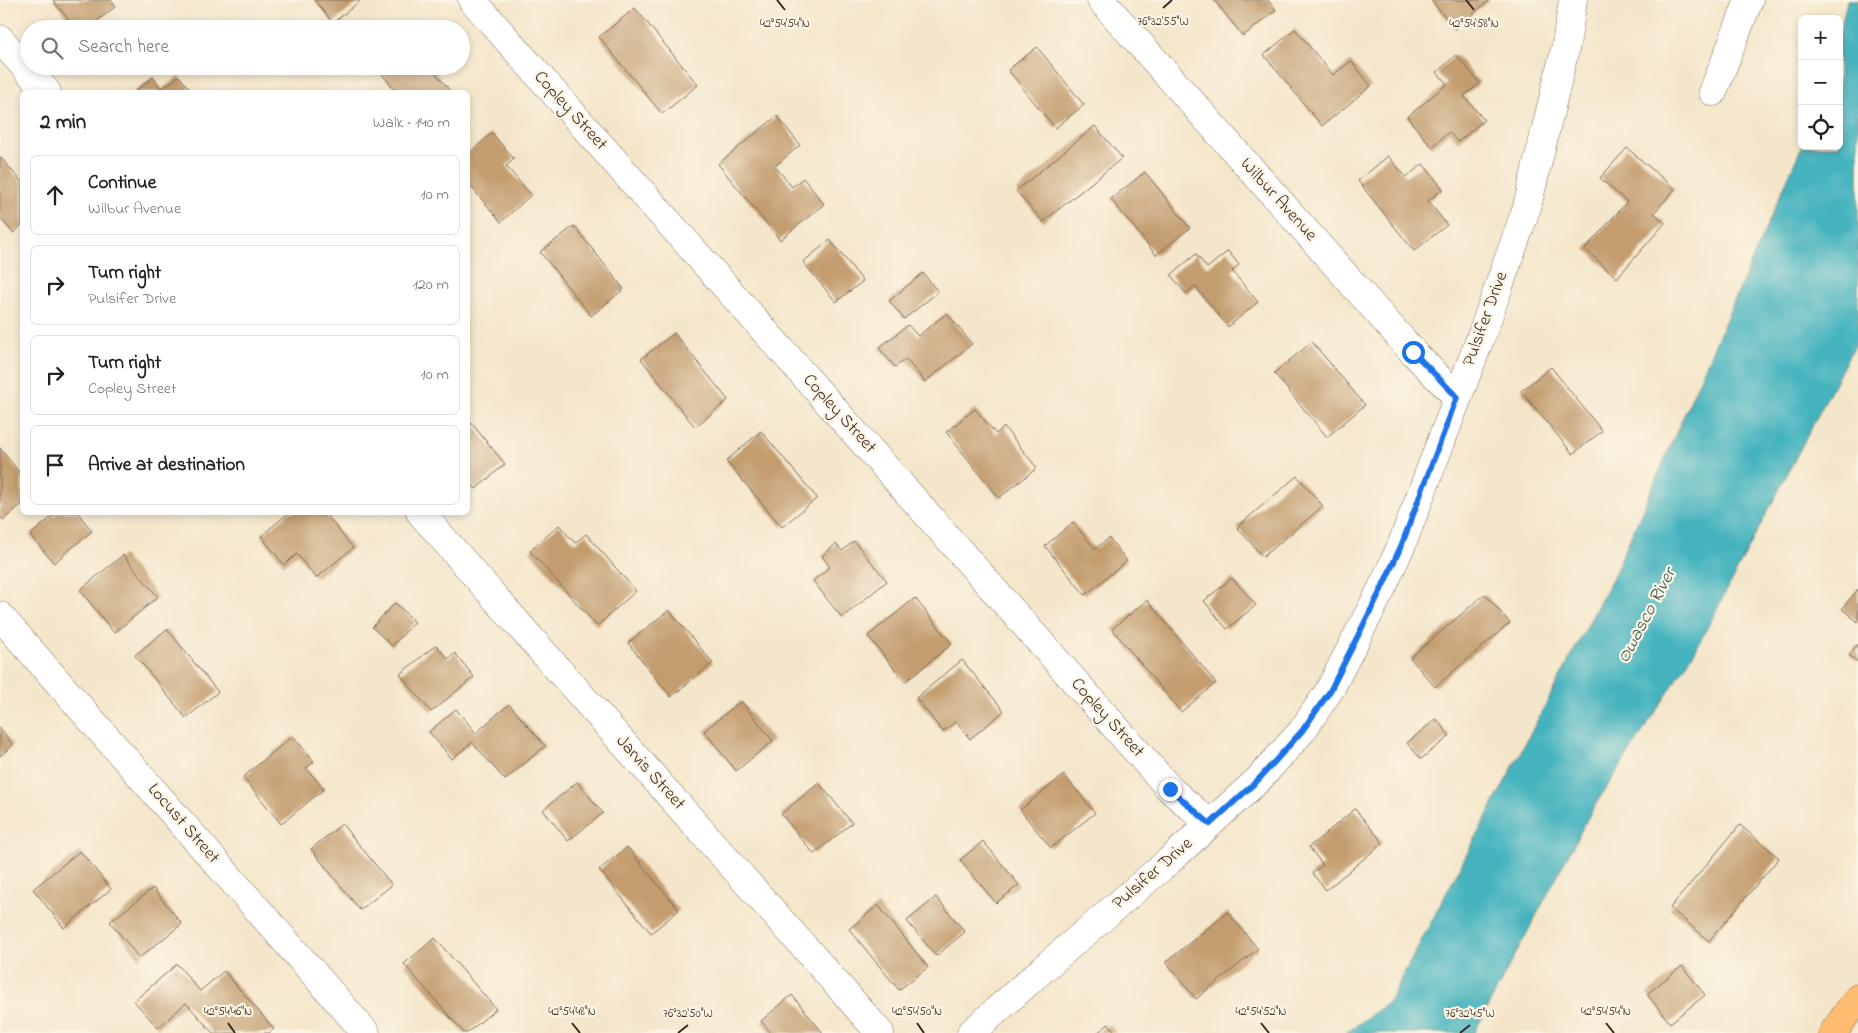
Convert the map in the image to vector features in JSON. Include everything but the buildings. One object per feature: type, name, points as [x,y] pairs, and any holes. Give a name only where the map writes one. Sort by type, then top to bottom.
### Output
[{"type":"main road","points":[[1832,1033],[1858,998]]},
{"type":"street","name":"Copley Street","points":[[472,0],[1170,789],[1210,824]]},
{"type":"street","name":"Wilbur Avenue","points":[[1101,0],[1407,345],[1457,397]]},
{"type":"street","name":"Pulsifer Drive","points":[[971,1033],[1259,779],[1302,731],[1330,691],[1402,544],[1482,334],[1527,207],[1566,45],[1573,0]]},
{"type":"street","points":[[1713,92],[1749,0]]},
{"type":"street","points":[[0,39],[20,62]]},
{"type":"street","points":[[32,75],[45,90]]},
{"type":"street","name":"Jarvis Street","points":[[423,515],[515,623],[725,856],[880,1033]]},
{"type":"street","name":"Locust Street","points":[[0,616],[366,1033]]},
{"type":"water","name":"Owasco River","points":[[1847,0],[1858,0],[1858,338],[1695,651],[1592,810],[1474,1033],[1346,1033],[1389,1002],[1614,575],[1800,150],[1843,150],[1843,19]]},
{"type":"route","points":[[1170,789],[1210,824],[1259,779],[1302,731],[1330,691],[1402,544],[1457,397],[1413,352]]}]
